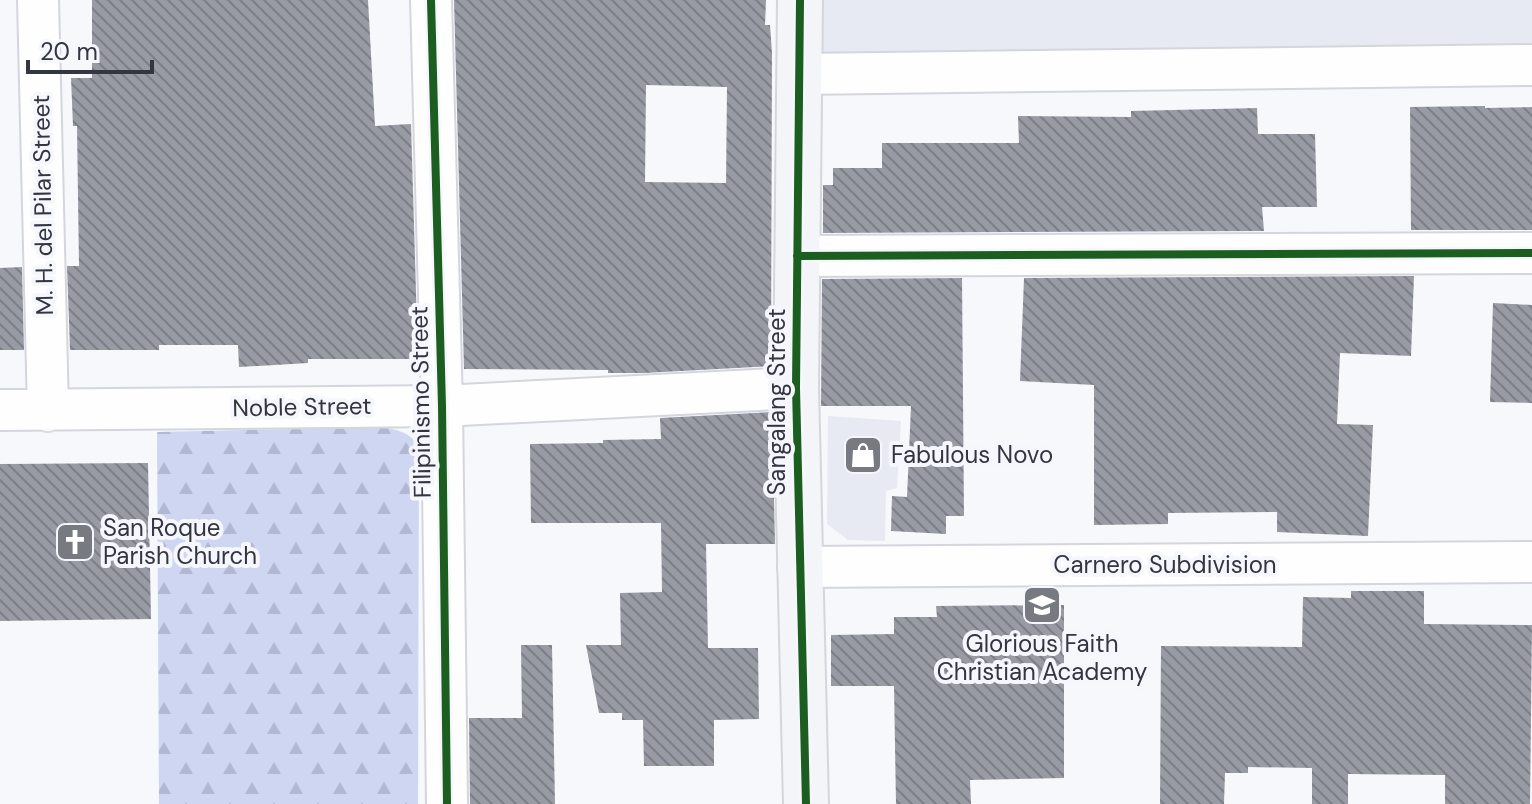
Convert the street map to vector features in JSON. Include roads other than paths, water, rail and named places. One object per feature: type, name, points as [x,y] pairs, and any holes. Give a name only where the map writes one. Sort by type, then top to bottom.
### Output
[{"type":"street","name":"M. H. del Pilar Street","points":[[38,0],[48,411]]},
{"type":"street","name":"Filipinismo Street","points":[[431,0],[442,406],[447,804]]},
{"type":"street","name":"Sangalang Street","points":[[800,0],[796,388],[806,804]]},
{"type":"street","points":[[799,74],[1532,65]]},
{"type":"street","points":[[797,256],[1532,253]]},
{"type":"street","name":"Noble Street","points":[[0,410],[442,406],[796,388]]},
{"type":"street","name":"Carnero Subdivision","points":[[798,567],[1532,562]]},
{"type":"place","name":"Fabulous Novo","points":[[863,455]]},
{"type":"place","name":"San Roque Parish Church","points":[[75,542]]},
{"type":"place","name":"Glorious Faith Christian Academy","points":[[1042,605]]}]
